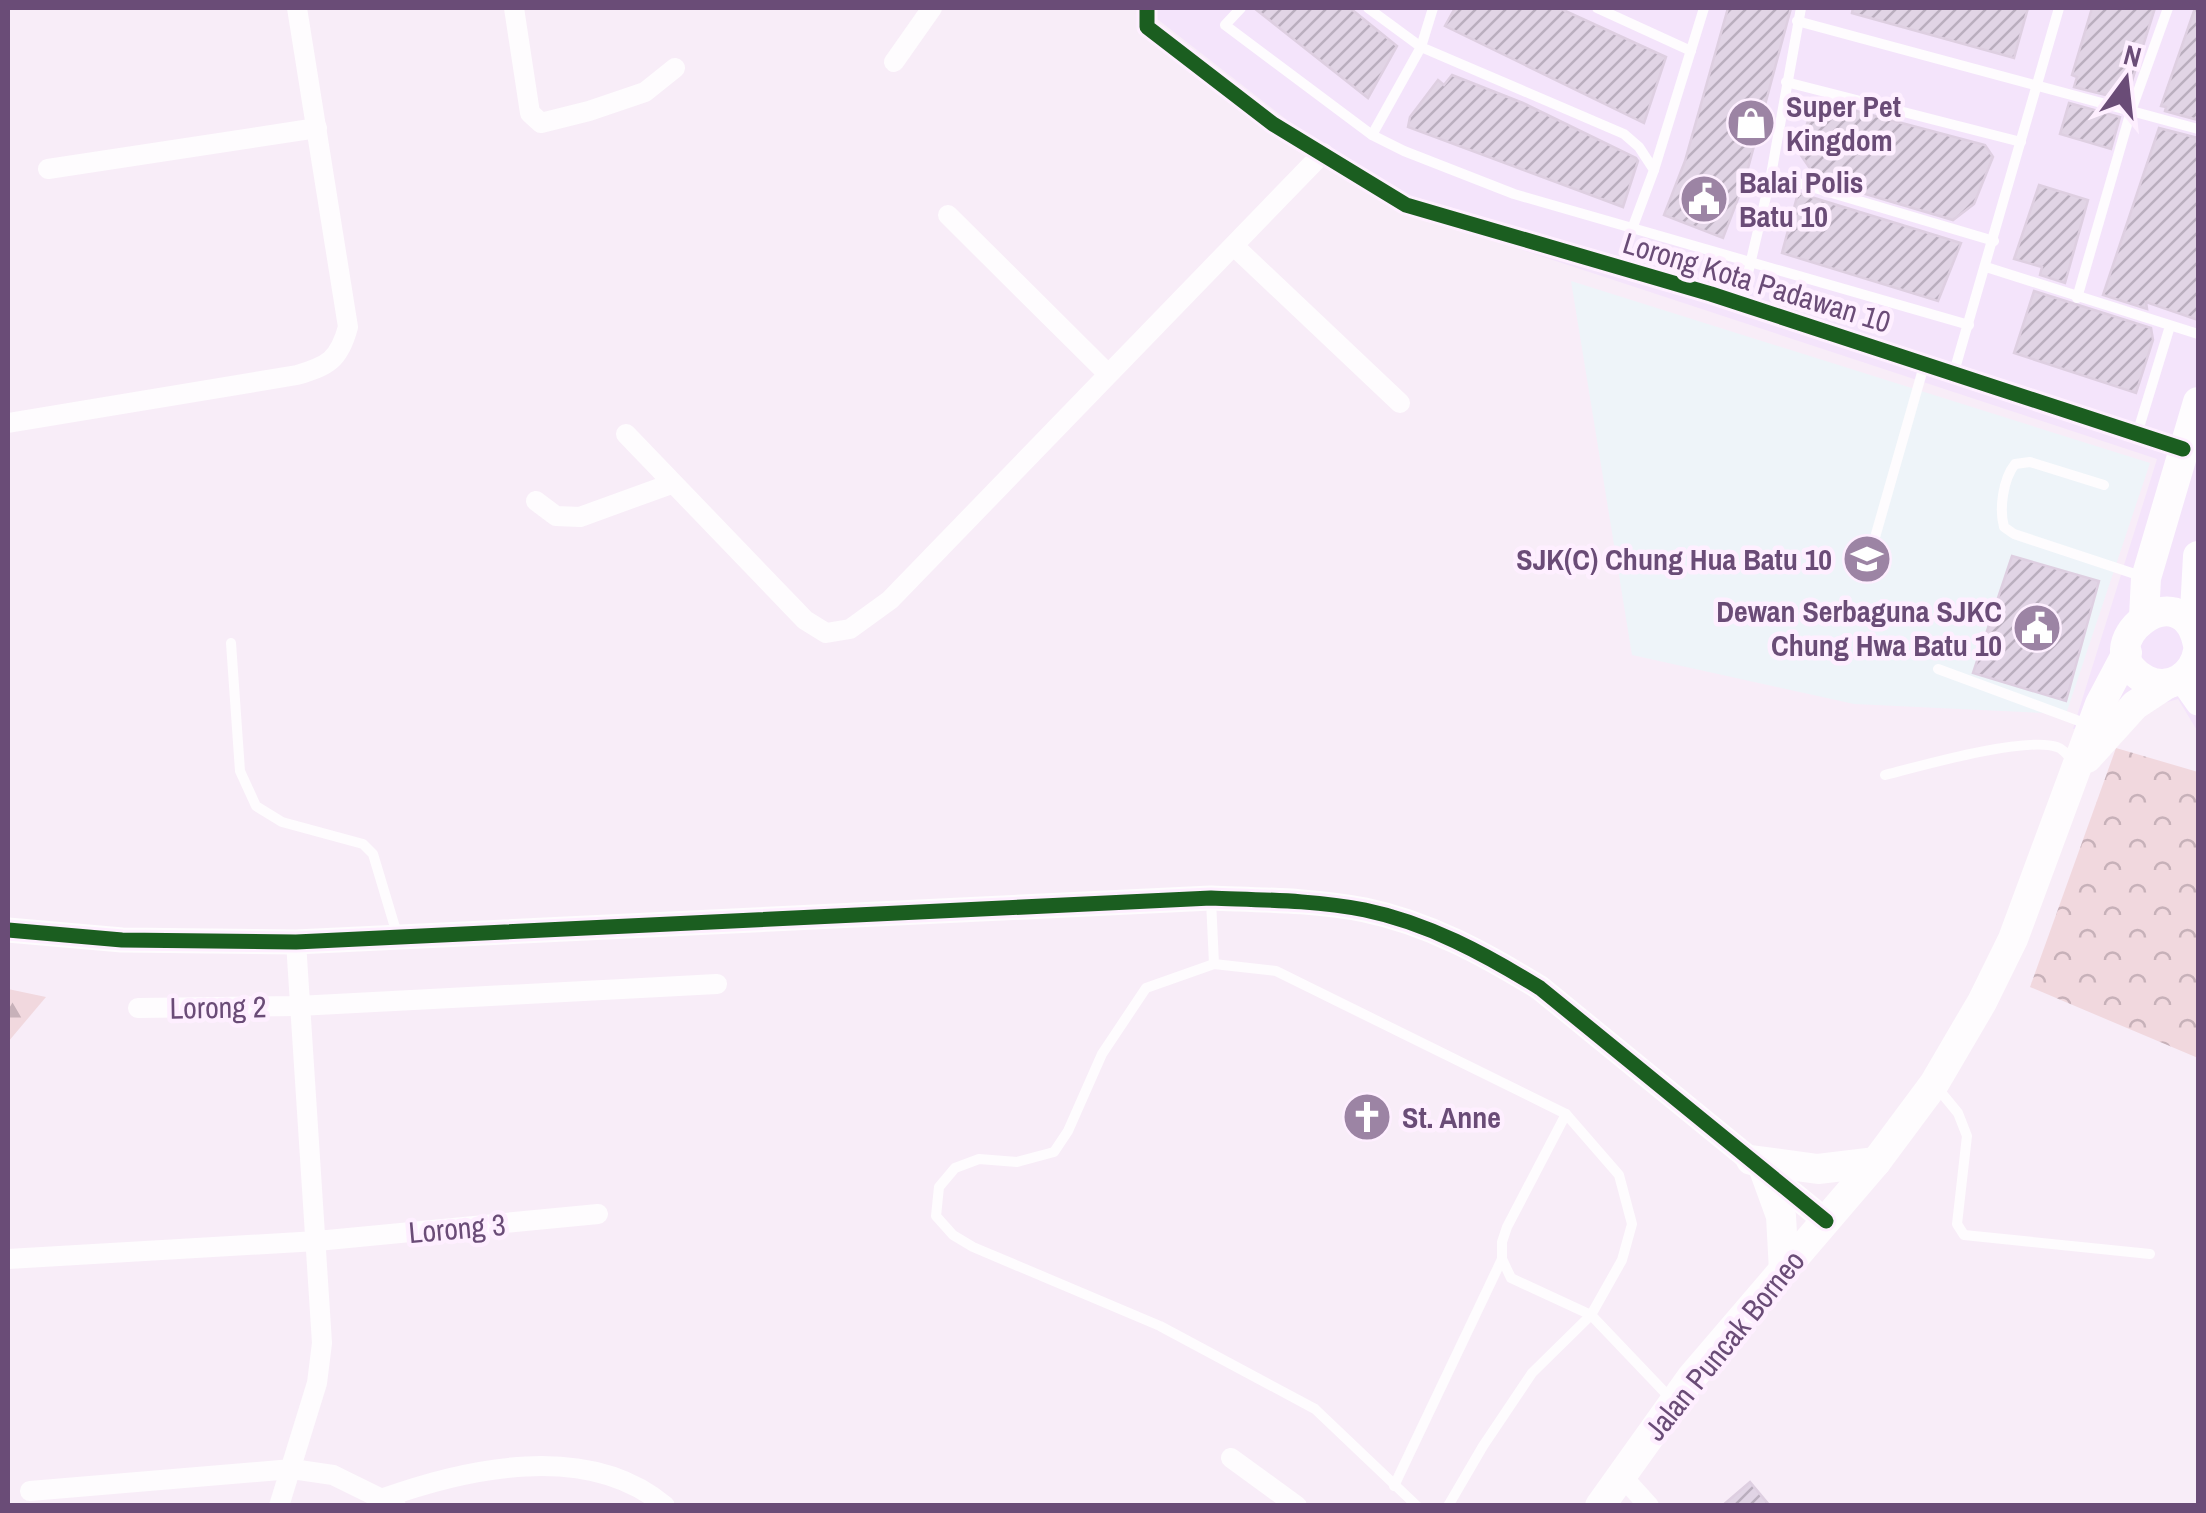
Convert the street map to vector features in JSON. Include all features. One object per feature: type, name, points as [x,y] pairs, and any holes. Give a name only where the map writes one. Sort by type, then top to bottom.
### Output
[{"type":"main road","points":[[2144,617],[2146,578],[2198,402]]},
{"type":"main road","points":[[2197,642],[2177,615],[2166,612],[2144,617],[2130,632],[2126,653],[2136,673],[2146,680],[2182,689],[2194,666],[2197,642],[2198,556]]},
{"type":"main road","name":"Jalan Puncak Borneo","points":[[1600,1506],[1674,1402],[1876,1162],[1934,1084],[2014,938],[2106,689],[2126,653]]},
{"type":"main road","name":"Jalan Puncak Borneo","points":[[2078,768],[2122,718],[2182,689]]},
{"type":"main road","points":[[1784,1271],[1781,1216],[1758,1166],[1818,1170],[1876,1162]]},
{"type":"street","points":[[8,423],[296,375],[321,368],[341,350],[348,327],[298,8]]},
{"type":"street","points":[[514,8],[530,113],[542,122],[645,92],[675,68]]},
{"type":"street","points":[[894,62],[932,8]]},
{"type":"street","name":"Lorong Kota Padawan 10","points":[[1147,8],[1147,28],[1273,124],[1406,206],[1925,362],[2183,450]]},
{"type":"street","points":[[48,169],[317,128]]},
{"type":"street","points":[[626,434],[806,620],[826,632],[850,629],[890,600],[1323,153]]},
{"type":"street","points":[[948,214],[1108,374]]},
{"type":"street","points":[[1234,246],[1400,403]]},
{"type":"street","points":[[536,500],[556,516],[580,517],[672,484]]},
{"type":"street","points":[[8,930],[122,940],[296,942],[1211,898],[1365,910],[1428,928],[1492,958],[1540,988],[1826,1220]]},
{"type":"street","points":[[279,1506],[317,1382],[322,1343],[296,942]]},
{"type":"street","name":"Lorong 2","points":[[138,1008],[298,1006],[717,984]]},
{"type":"street","name":"Lorong 3","points":[[8,1259],[317,1241],[598,1214]]},
{"type":"street","points":[[1230,1458],[1297,1506]]},
{"type":"street","points":[[30,1491],[292,1469],[333,1475],[388,1502],[426,1483],[509,1469],[569,1466],[613,1474],[665,1506]]},
{"type":"street","points":[[1620,1474],[1649,1506]]},
{"type":"lane","points":[[1240,8],[1225,25],[1372,134],[1404,151],[1514,194],[1968,325]]},
{"type":"lane","points":[[1368,8],[1421,47],[1624,134],[1639,146],[1654,170]]},
{"type":"lane","points":[[1372,134],[1421,47],[1433,8]]},
{"type":"lane","points":[[1597,8],[1691,51]]},
{"type":"lane","points":[[1632,229],[1704,8]]},
{"type":"lane","points":[[1740,304],[1770,176],[1800,8]]},
{"type":"lane","points":[[1954,372],[2060,8]]},
{"type":"lane","points":[[2077,298],[2131,111],[2168,8]]},
{"type":"lane","points":[[1798,21],[2198,128]]},
{"type":"lane","points":[[1786,82],[2022,142]]},
{"type":"lane","points":[[1770,176],[1994,241]]},
{"type":"lane","points":[[1986,267],[2198,334]]},
{"type":"lane","points":[[2137,434],[2170,326]]},
{"type":"lane","points":[[1864,576],[1925,362]]},
{"type":"lane","points":[[2104,485],[2030,462],[2015,464],[2008,476],[2004,527],[2014,534],[2146,578]]},
{"type":"lane","points":[[231,643],[240,771],[256,806],[282,822],[363,844],[373,854],[397,936]]},
{"type":"lane","points":[[1938,668],[2092,726]]},
{"type":"lane","points":[[1885,775],[2010,748],[2045,745],[2063,750],[2078,768]]},
{"type":"lane","points":[[1211,898],[1214,964]]},
{"type":"lane","points":[[1418,1506],[1315,1409],[1160,1326],[973,1248],[936,1216],[939,1187],[954,1168],[979,1158],[1017,1162],[1054,1152],[1068,1131],[1102,1054],[1146,988],[1214,964],[1276,971],[1566,1114],[1619,1175],[1632,1224],[1622,1260],[1591,1315],[1532,1373],[1448,1506]]},
{"type":"lane","points":[[1934,1084],[1958,1112],[1967,1136],[1956,1224],[1964,1235],[2150,1254]]},
{"type":"lane","points":[[1394,1486],[1502,1260],[1502,1242],[1508,1227],[1566,1114]]},
{"type":"lane","points":[[1502,1260],[1511,1278],[1591,1315],[1674,1402]]},
{"type":"shaded area","points":[[1143,8],[2198,8],[2198,732],[2178,699],[2073,729],[2157,459],[1404,211]]},
{"type":"shaded area","name":"SJK(C) Chung Hua Batu 10","points":[[1571,281],[2150,463],[2066,714],[1854,704],[1632,655]]},
{"type":"green space","points":[[2116,748],[2198,772],[2198,1058],[2030,987]]},
{"type":"green space","points":[[8,989],[46,997],[8,1042]]},
{"type":"building","points":[[1254,8],[1350,8],[1397,46],[1368,98]]},
{"type":"building","points":[[1455,8],[1559,8],[1666,57],[1644,123],[1445,26]]},
{"type":"building","points":[[1728,8],[1791,8],[1744,183],[1723,238],[1664,215],[1685,161]]},
{"type":"building","points":[[1853,8],[2028,8],[2014,58],[1852,13]]},
{"type":"building","points":[[2092,8],[2155,8],[2126,100],[2074,87],[2077,77],[2072,75]]},
{"type":"building","points":[[2195,8],[2198,120],[2165,111],[2166,107],[2161,106]]},
{"type":"building","points":[[1452,75],[1523,103],[1636,158],[1623,207],[1408,127],[1410,117],[1438,80],[1444,85]]},
{"type":"building","points":[[1815,100],[1985,145],[1993,157],[1974,204],[1953,220],[1818,180],[1798,151]]},
{"type":"building","points":[[2069,103],[2120,117],[2111,149],[2060,134]]},
{"type":"building","points":[[2159,128],[2198,138],[2198,320],[2146,302],[2147,309],[2103,295]]},
{"type":"building","points":[[2039,185],[2088,200],[2065,283],[2040,275],[2042,267],[2014,259]]},
{"type":"building","points":[[1798,193],[1961,243],[1938,301],[1782,253]]},
{"type":"building","points":[[2034,291],[2151,328],[2153,340],[2136,393],[2014,353]]},
{"type":"building","name":"Dewan Serbaguna SJKC Chung Hwa Batu 10","points":[[2012,556],[2099,581],[2066,701],[1973,673]]},
{"type":"building","points":[[1750,1482],[1770,1506],[1722,1506]]},
{"type":"cycle path","points":[[1147,8],[1147,27],[1273,124],[1406,205],[1711,294],[2183,449]]},
{"type":"cycle path","points":[[8,930],[122,940],[296,942],[1211,898],[1346,907],[1434,931],[1540,988],[1826,1221]]},
{"type":"place","name":"Super Pet Kingdom","points":[[1751,123]]},
{"type":"place","name":"Balai Polis Batu 10","points":[[1704,199]]},
{"type":"place","name":"SJK(C) Chung Hua Batu 10","points":[[1867,559]]},
{"type":"place","name":"Dewan Serbaguna SJKC Chung Hwa Batu 10","points":[[2037,628]]},
{"type":"place","name":"St. Anne","points":[[1367,1117]]}]
